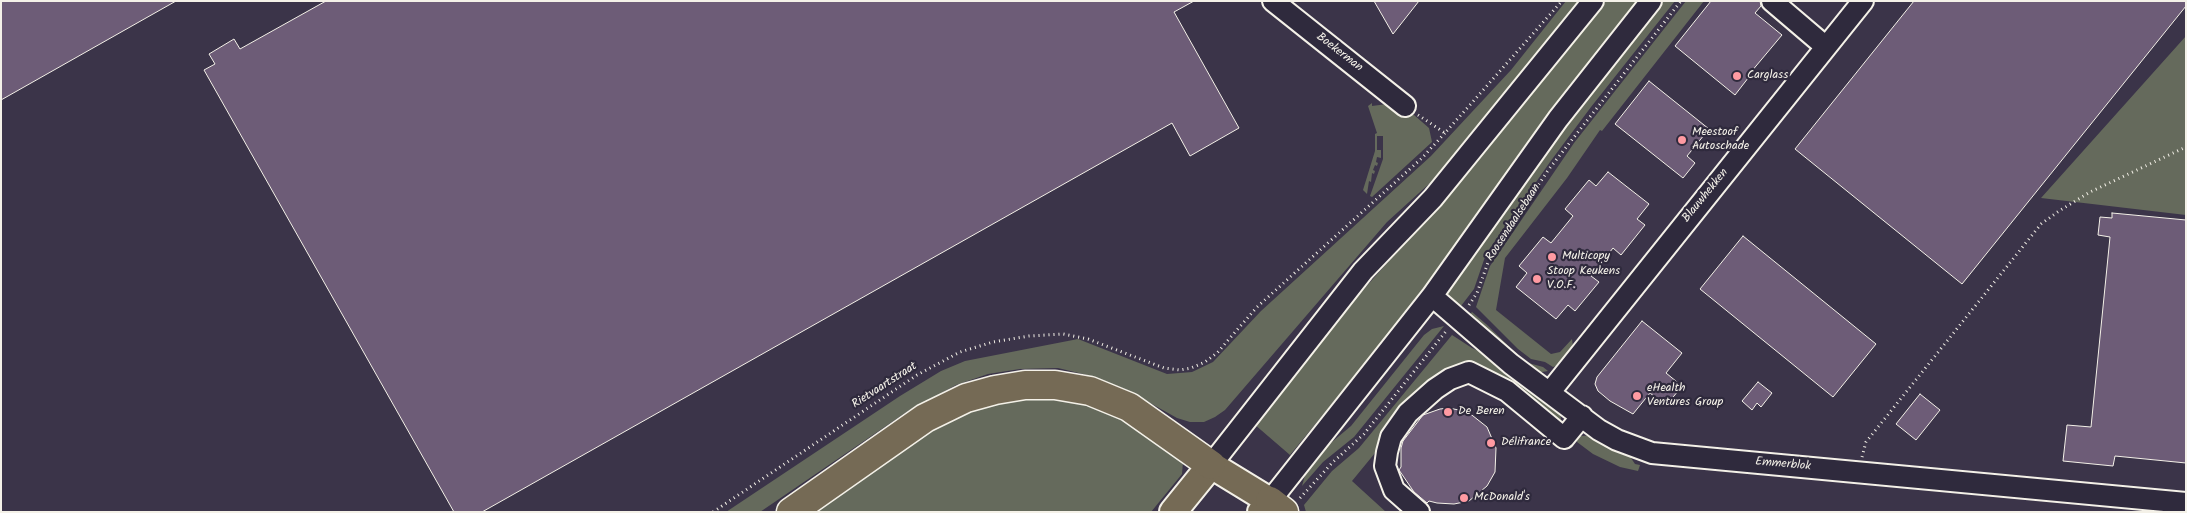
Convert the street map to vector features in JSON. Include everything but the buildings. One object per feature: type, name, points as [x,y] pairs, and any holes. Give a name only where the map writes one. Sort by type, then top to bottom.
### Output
[{"type":"highway","points":[[791,512],[925,418],[966,398],[995,390],[1025,385],[1055,385],[1090,391],[1129,407],[1211,465]]},
{"type":"main road","points":[[1173,512],[1211,465],[1278,507]]},
{"type":"street","name":"Boekerman","points":[[1273,1],[1405,106]]},
{"type":"street","points":[[1211,465],[1363,271],[1433,198],[1594,1]]},
{"type":"street","name":"Roosendaalsebaan","points":[[1278,507],[1298,464],[1432,296],[1558,119],[1651,1]]},
{"type":"street","points":[[1772,1],[1826,46]]},
{"type":"street","name":"Blauwhekken","points":[[1550,392],[1863,1]]},
{"type":"street","name":"Emmerblok","points":[[1432,296],[1511,364],[1599,430],[1616,440],[1652,453],[2186,503]]},
{"type":"street","points":[[1419,512],[1394,490],[1385,466],[1387,452],[1391,438],[1408,413],[1434,389],[1450,379],[1469,372],[1507,391],[1564,438],[1582,416]]},
{"type":"path","name":"Rietvaartstraat","points":[[713,512],[917,375],[946,358],[993,342],[1029,336],[1063,334],[1088,339],[1164,368],[1185,369],[1204,362],[1217,353],[1257,307],[1422,158],[1562,1]]},
{"type":"path","name":"Roosendaalsebaan","points":[[1278,507],[1364,434],[1457,319],[1477,292],[1490,257],[1550,169],[1681,1]]},
{"type":"path","points":[[1405,106],[1445,133]]},
{"type":"path","points":[[1860,471],[1866,442],[2041,224],[2090,192],[2151,161],[2186,147]]},
{"type":"green space","points":[[1566,1],[1584,1],[1451,164],[1387,222],[1225,410],[1215,417],[1204,422],[1190,422],[1177,418],[1125,389],[1091,376],[1058,368],[1020,369],[988,374],[956,385],[908,411],[760,512],[726,512],[900,396],[941,371],[965,361],[1078,339],[1167,374],[1192,372],[1213,362],[1261,311],[1431,156],[1511,70]]},
{"type":"green space","points":[[1606,1],[1640,1],[1417,300],[1290,455],[1254,424],[1349,306],[1473,166]]},
{"type":"green space","points":[[1662,1],[1675,1],[1550,162],[1486,254],[1474,289],[1461,306],[1445,293],[1578,106]]},
{"type":"green space","points":[[1686,1],[1704,1],[1602,131],[1600,130],[1567,178],[1505,258],[1496,310],[1551,354],[1560,352],[1572,339],[1573,347],[1556,366],[1553,367],[1545,362],[1531,359],[1518,349],[1476,307],[1490,266],[1574,143]]},
{"type":"green space","points":[[2186,36],[2186,215],[2041,198]]},
{"type":"green space","points":[[1372,103],[1372,106],[1387,104],[1402,116],[1414,115],[1429,128],[1432,142],[1372,197],[1370,196],[1383,159],[1383,136],[1377,136],[1377,150],[1381,150],[1381,158],[1377,157],[1376,162],[1378,163],[1373,170],[1375,171],[1374,174],[1372,173],[1371,182],[1369,181],[1367,194],[1363,190],[1375,151],[1375,134],[1377,133],[1368,106]]},
{"type":"green space","points":[[1472,312],[1525,362],[1543,367],[1548,371],[1536,373],[1503,348],[1482,324],[1470,314]]},
{"type":"green space","points":[[1444,326],[1354,437],[1323,462],[1302,486],[1307,468],[1314,457],[1351,426],[1424,335],[1432,329]]},
{"type":"green space","points":[[1452,335],[1472,348],[1495,359],[1560,409],[1561,420],[1564,423],[1562,424],[1479,369],[1398,425],[1352,481],[1386,512],[1306,512],[1304,505],[1332,471],[1359,448]]},
{"type":"green space","points":[[1050,397],[1088,404],[1117,415],[1176,452],[1183,462],[1182,474],[1151,512],[803,512],[899,445],[984,401]]},
{"type":"green space","points":[[1578,433],[1581,436],[1594,435],[1627,452],[1635,464],[1640,465],[1638,471],[1620,467],[1593,454],[1577,442]]},
{"type":"place","name":"Carglass","points":[[1737,76]]},
{"type":"place","name":"Meestoof Autoschade","points":[[1682,140]]},
{"type":"place","name":"Multicopy","points":[[1552,257]]},
{"type":"place","name":"Stoop Keukens V.O.F.","points":[[1537,279]]},
{"type":"place","name":"eHealth Ventures Group","points":[[1637,396]]},
{"type":"place","name":"De Beren","points":[[1448,412]]},
{"type":"place","name":"Délifrance","points":[[1491,443]]},
{"type":"place","name":"McDonald's","points":[[1464,498]]}]
